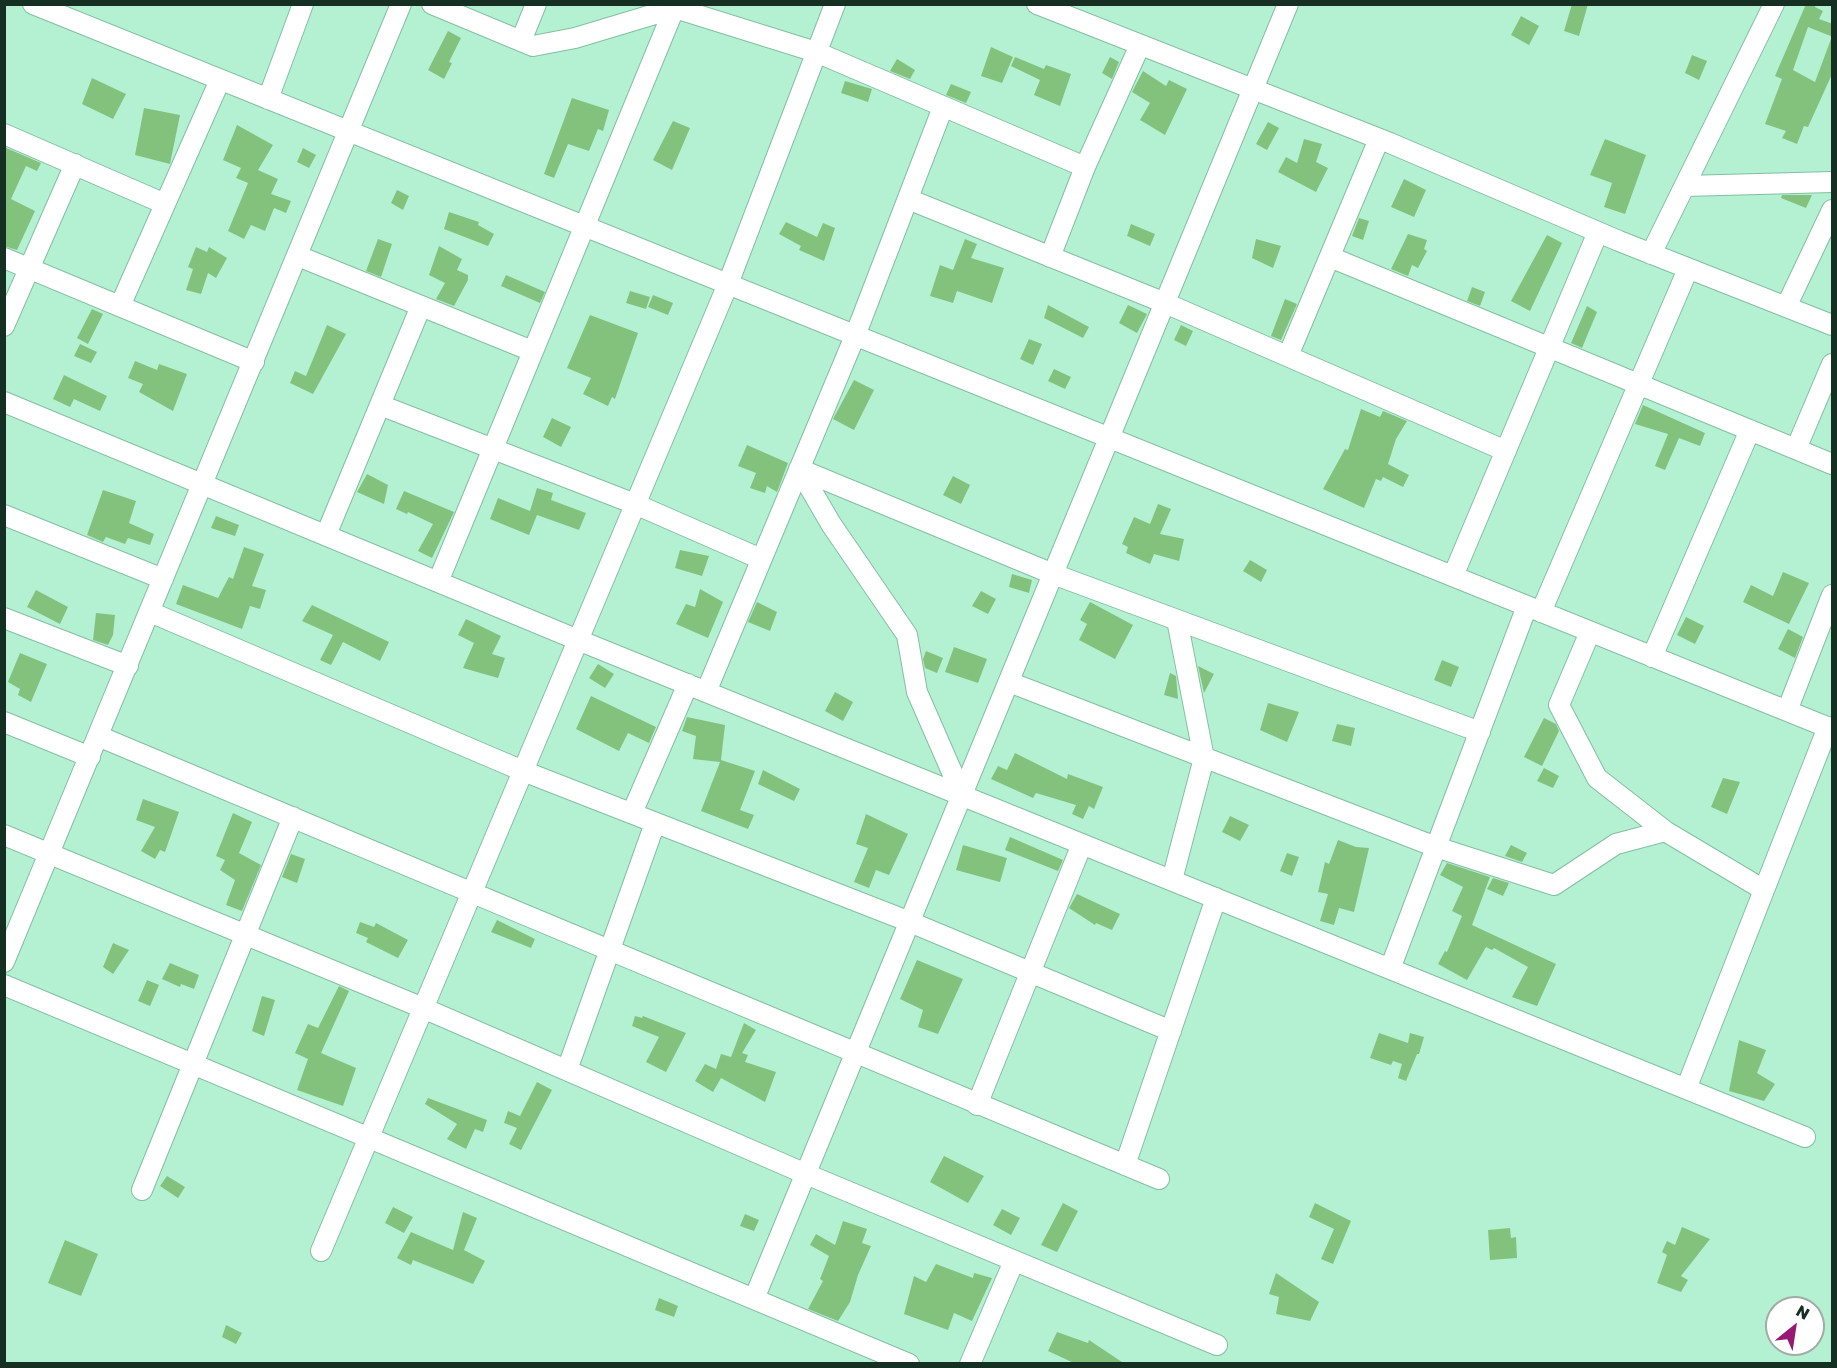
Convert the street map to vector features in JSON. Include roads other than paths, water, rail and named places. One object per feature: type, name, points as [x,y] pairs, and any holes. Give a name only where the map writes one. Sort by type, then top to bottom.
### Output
[{"type":"street","points":[[33,4],[1830,728],[1686,1089]]},
{"type":"street","points":[[267,99],[303,4]]},
{"type":"street","points":[[4,962],[401,4]]},
{"type":"street","points":[[432,4],[533,46],[575,38],[676,6],[816,52],[1085,167]]},
{"type":"street","points":[[521,41],[536,4]]},
{"type":"street","points":[[321,1251],[728,284],[835,4]]},
{"type":"street","points":[[1037,4],[1380,140],[1688,269],[1833,325]]},
{"type":"street","points":[[754,1299],[1288,4]]},
{"type":"street","points":[[1651,254],[1774,4]]},
{"type":"street","points":[[438,582],[583,226],[676,6]]},
{"type":"street","points":[[1050,256],[1085,167],[1140,45]]},
{"type":"street","points":[[120,306],[220,80]]},
{"type":"street","points":[[706,692],[855,336],[943,107]]},
{"type":"street","points":[[4,134],[165,204]]},
{"type":"street","points":[[1287,356],[1380,140]]},
{"type":"street","points":[[4,326],[75,164]]},
{"type":"street","points":[[1684,186],[1833,182]]},
{"type":"street","points":[[908,199],[1165,303],[1506,451]]},
{"type":"street","points":[[1786,307],[1833,210]]},
{"type":"street","points":[[1453,576],[1598,232]]},
{"type":"street","points":[[298,256],[532,351]]},
{"type":"street","points":[[1330,257],[1833,464]]},
{"type":"street","points":[[4,258],[254,362]]},
{"type":"street","points":[[1390,969],[1480,732],[1534,609],[1639,384],[1688,269]]},
{"type":"street","points":[[326,536],[421,306]]},
{"type":"street","points":[[1796,449],[1833,364]]},
{"type":"street","points":[[4,402],[578,640],[1805,1137]]},
{"type":"street","points":[[380,405],[635,504],[761,559]]},
{"type":"street","points":[[1652,657],[1750,430]]},
{"type":"street","points":[[799,469],[1053,574],[1480,732]]},
{"type":"street","points":[[799,469],[831,524],[908,635],[916,692],[962,795]]},
{"type":"street","points":[[4,515],[163,579]]},
{"type":"street","points":[[1787,711],[1833,595]]},
{"type":"street","points":[[150,612],[523,771],[910,922],[1171,1031]]},
{"type":"street","points":[[4,618],[128,666]]},
{"type":"street","points":[[1172,880],[1204,758],[1177,620]]},
{"type":"street","points":[[1590,632],[1559,705],[1597,778],[1665,831],[1764,890]]},
{"type":"street","points":[[1009,682],[1436,847],[1554,885],[1616,844],[1665,831]]},
{"type":"street","points":[[632,813],[688,684]]},
{"type":"street","points":[[4,722],[90,757]]},
{"type":"street","points":[[98,736],[472,891],[855,1055],[1159,1179]]},
{"type":"street","points":[[142,1190],[293,817]]},
{"type":"street","points":[[567,1070],[655,823]]},
{"type":"street","points":[[4,835],[423,1008],[806,1174],[1217,1345]]},
{"type":"street","points":[[977,1105],[1082,844]]},
{"type":"street","points":[[1125,1165],[1216,898]]},
{"type":"street","points":[[4,985],[909,1364]]},
{"type":"street","points":[[970,1364],[1014,1261]]}]
